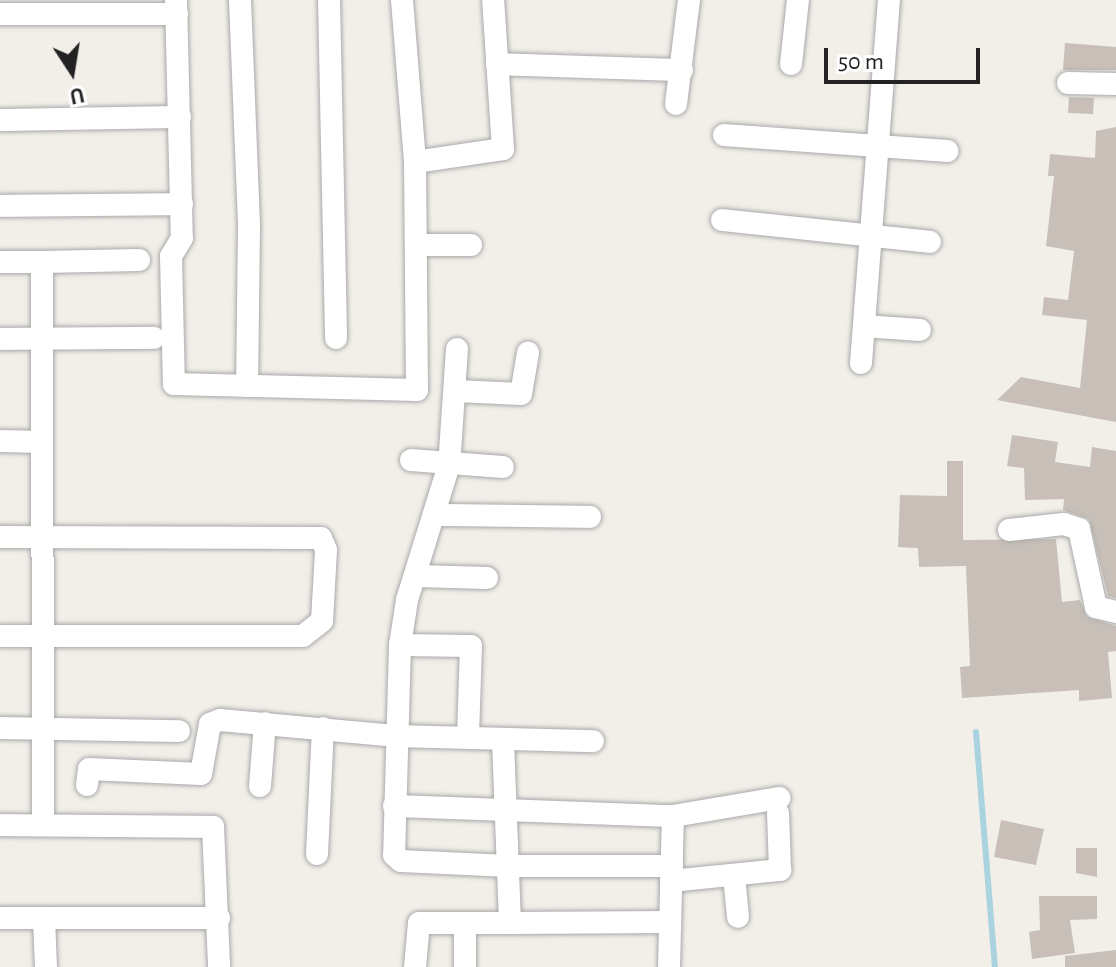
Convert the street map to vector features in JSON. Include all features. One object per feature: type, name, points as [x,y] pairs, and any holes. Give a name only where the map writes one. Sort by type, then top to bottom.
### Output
[{"type":"street","points":[[240,0],[249,227],[247,386]]},
{"type":"street","points":[[329,0],[336,338]]},
{"type":"street","points":[[0,14],[32,7],[177,7],[182,204],[181,245],[171,256],[174,384],[417,390],[415,162],[402,0]]},
{"type":"street","points":[[415,162],[503,149],[493,0]]},
{"type":"street","points":[[676,104],[689,0]]},
{"type":"street","points":[[791,64],[798,0]]},
{"type":"street","points":[[861,363],[889,0]]},
{"type":"street","points":[[497,64],[682,70]]},
{"type":"street","points":[[1068,83],[1116,84]]},
{"type":"street","points":[[0,120],[180,117]]},
{"type":"street","points":[[724,135],[947,151]]},
{"type":"street","points":[[0,206],[182,204]]},
{"type":"street","points":[[722,220],[930,242]]},
{"type":"street","points":[[416,245],[471,245]]},
{"type":"street","points":[[0,262],[139,260]]},
{"type":"street","points":[[42,262],[43,824]]},
{"type":"street","points":[[864,326],[920,330]]},
{"type":"street","points":[[0,339],[154,338]]},
{"type":"street","points":[[394,806],[673,816],[779,806],[780,870],[734,876],[401,861],[394,855],[394,806],[400,645],[449,465],[457,349]]},
{"type":"street","points":[[456,391],[521,394],[528,353]]},
{"type":"street","points":[[0,441],[42,442]]},
{"type":"street","points":[[411,460],[503,467]]},
{"type":"street","points":[[437,515],[590,517]]},
{"type":"street","points":[[1009,530],[1064,524],[1079,529],[1087,544],[1096,607],[1116,612]]},
{"type":"street","points":[[0,537],[321,538],[326,550],[322,621],[303,636],[0,636]]},
{"type":"street","points":[[417,576],[487,578]]},
{"type":"street","points":[[400,645],[471,646],[468,737]]},
{"type":"street","points":[[89,768],[201,774],[214,720],[397,736],[593,741]]},
{"type":"street","points":[[260,786],[265,723]]},
{"type":"street","points":[[0,728],[179,731]]},
{"type":"street","points":[[317,854],[323,728]]},
{"type":"street","points":[[503,739],[510,923]]},
{"type":"street","points":[[669,967],[673,816]]},
{"type":"street","points":[[0,825],[213,827],[219,967]]},
{"type":"street","points":[[734,876],[738,917]]},
{"type":"street","points":[[0,918],[219,918]]},
{"type":"street","points":[[44,918],[46,967]]},
{"type":"street","points":[[415,967],[417,924],[670,922]]},
{"type":"street","points":[[465,923],[465,967]]},
{"type":"building","points":[[1065,43],[1116,47],[1116,70],[1063,70]]},
{"type":"building","points":[[1069,97],[1094,98],[1093,114],[1068,113]]},
{"type":"building","points":[[1116,127],[1116,422],[997,400],[1021,377],[1080,388],[1087,320],[1042,315],[1044,297],[1068,300],[1074,251],[1046,246],[1054,176],[1048,176],[1050,154],[1095,158],[1096,131]]},
{"type":"building","points":[[1012,435],[1058,442],[1055,462],[1090,467],[1092,447],[1116,451],[1116,598],[1108,596],[1089,519],[1063,510],[1064,499],[1025,500],[1024,468],[1007,466]]},
{"type":"building","points":[[947,461],[963,461],[963,540],[1056,539],[1062,602],[1080,600],[1087,617],[1116,626],[1116,651],[1108,652],[1112,698],[1079,701],[1079,690],[962,698],[960,667],[970,666],[966,566],[919,567],[918,548],[898,547],[900,495],[947,496]]},
{"type":"building","points":[[1001,820],[1044,829],[1036,865],[994,857]]},
{"type":"building","points":[[1076,848],[1097,848],[1097,877],[1076,873]]},
{"type":"building","points":[[1039,896],[1097,896],[1097,919],[1070,920],[1075,953],[1032,959],[1029,932],[1040,930]]},
{"type":"building","points":[[1116,950],[1116,967],[1065,967],[1065,956]]},
{"type":"waterway","points":[[976,732],[995,967]]}]
